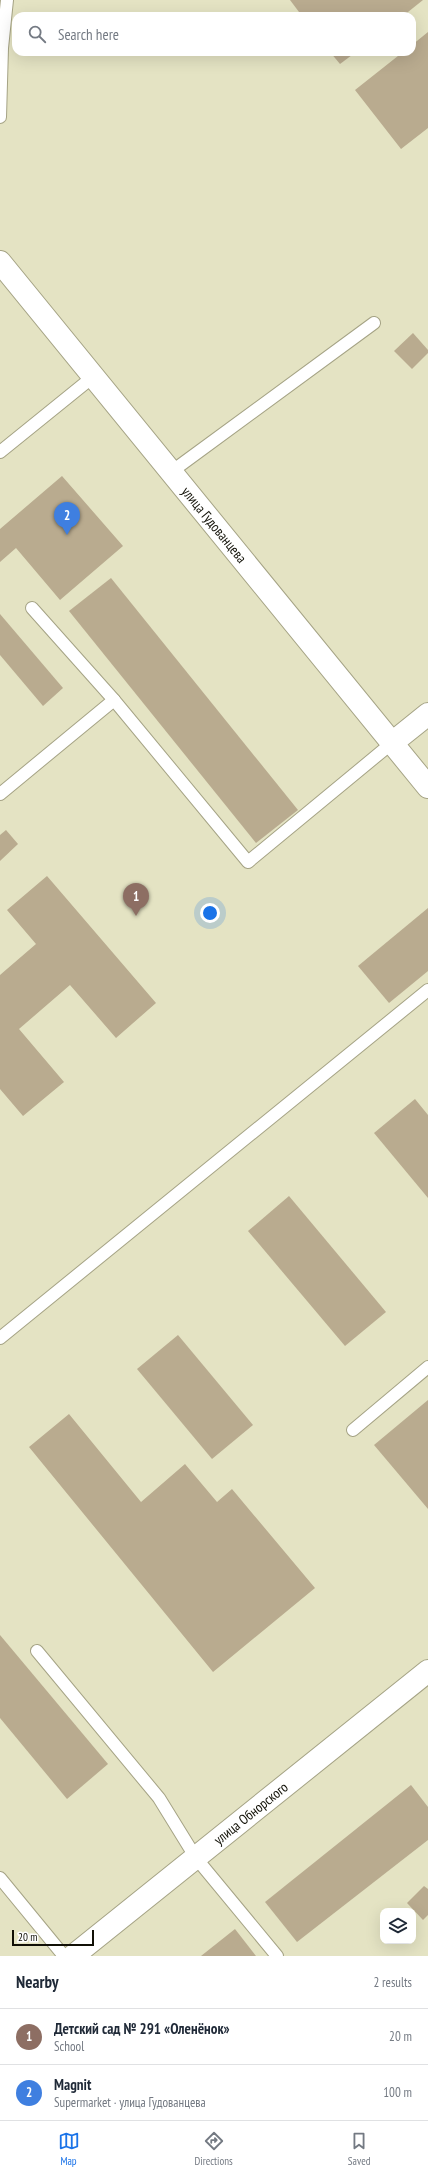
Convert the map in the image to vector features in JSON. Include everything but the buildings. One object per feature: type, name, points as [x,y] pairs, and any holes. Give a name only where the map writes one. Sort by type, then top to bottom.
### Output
[{"type":"street","name":"улица Гудованцева","points":[[0,262],[428,787]]},
{"type":"street","points":[[392,744],[428,714]]},
{"type":"street","name":"улица Обнорского","points":[[73,1956],[428,1671]]},
{"type":"lane","points":[[0,117],[2,48],[7,0]]},
{"type":"lane","points":[[172,472],[374,323]]},
{"type":"lane","points":[[0,452],[94,376]]},
{"type":"lane","points":[[32,608],[114,700],[248,862],[392,744]]},
{"type":"lane","points":[[0,794],[114,700]]},
{"type":"lane","points":[[0,1338],[428,990]]},
{"type":"lane","points":[[353,1430],[428,1367]]},
{"type":"lane","points":[[37,1651],[159,1798],[196,1858],[276,1956]]},
{"type":"lane","points":[[0,1878],[64,1956]]},
{"type":"place","name":"Magnit","points":[[67,535]]},
{"type":"place","name":"Детский сад № 291 «Оленёнок»","points":[[136,916]]}]
